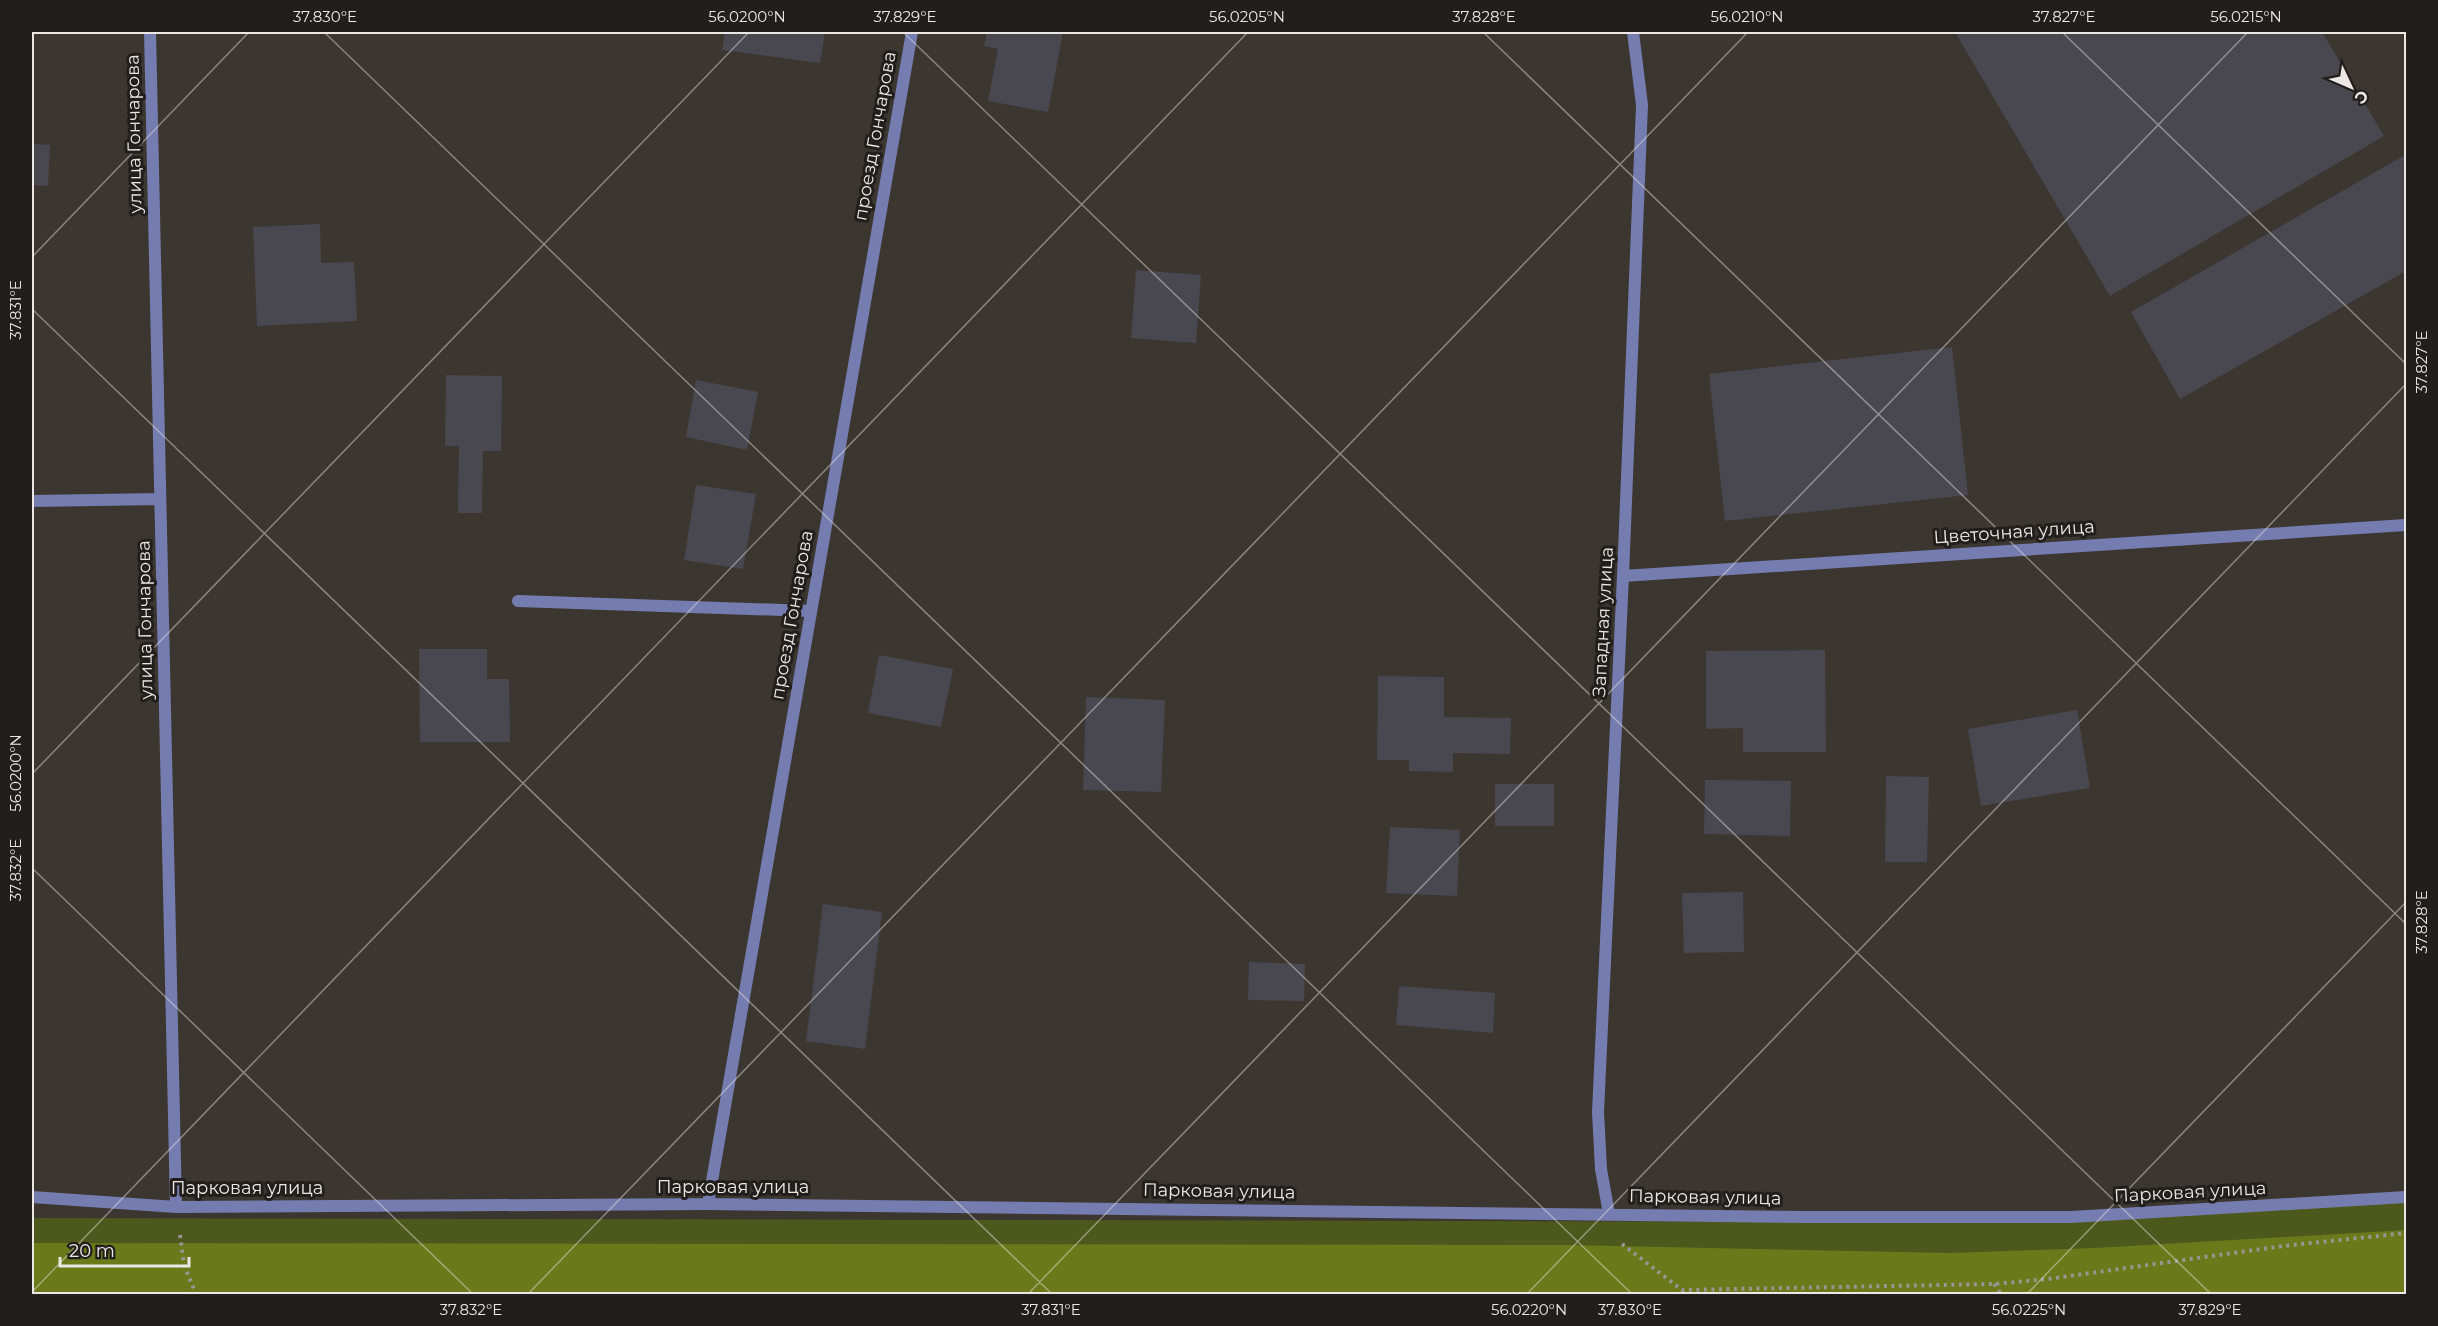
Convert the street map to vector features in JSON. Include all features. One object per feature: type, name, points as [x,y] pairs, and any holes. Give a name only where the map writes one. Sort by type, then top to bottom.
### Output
[{"type":"street","name":"улица Гончарова","points":[[150,32],[176,1207]]},
{"type":"street","name":"проезд Гончарова","points":[[708,1204],[912,32]]},
{"type":"street","name":"Западная улица","points":[[1609,1214],[1601,1169],[1598,1112],[1642,105],[1633,32]]},
{"type":"street","points":[[32,501],[160,499]]},
{"type":"street","name":"Цветочная улица","points":[[1623,576],[2406,525]]},
{"type":"street","points":[[518,601],[811,611]]},
{"type":"street","name":"Парковая улица","points":[[32,1197],[176,1207],[708,1204],[1806,1217],[2071,1217],[2406,1197]]},
{"type":"path","points":[[176,1207],[184,1265],[196,1294]]},
{"type":"path","points":[[1609,1214],[1606,1231],[1682,1290],[1994,1284],[2048,1279],[2283,1246],[2406,1233]]},
{"type":"path","points":[[1994,1284],[2001,1294]]},
{"type":"green space","points":[[2406,1199],[2406,1294],[32,1294],[32,1218],[1940,1222]]},
{"type":"green space","points":[[2406,1230],[2406,1294],[32,1294],[32,1243],[1567,1245],[1951,1253],[2095,1248]]},
{"type":"building","points":[[725,32],[825,32],[820,63],[722,50]]},
{"type":"building","points":[[987,32],[1063,32],[1048,112],[988,101],[998,49],[984,46]]},
{"type":"building","points":[[1955,32],[2322,32],[2384,136],[2110,296]]},
{"type":"building","points":[[32,144],[50,145],[48,186],[32,185]]},
{"type":"building","points":[[2405,155],[2406,271],[2180,399],[2131,312]]},
{"type":"building","points":[[320,224],[321,263],[354,262],[357,321],[257,326],[253,227]]},
{"type":"building","points":[[1136,270],[1201,275],[1196,343],[1131,338]]},
{"type":"building","points":[[1952,347],[1968,495],[1725,521],[1709,374]]},
{"type":"building","points":[[446,375],[502,376],[501,451],[483,451],[482,513],[458,513],[459,446],[445,446]]},
{"type":"building","points":[[696,380],[758,392],[747,450],[686,437]]},
{"type":"building","points":[[696,485],[756,494],[743,569],[684,560]]},
{"type":"building","points":[[419,649],[487,649],[487,679],[509,679],[510,742],[420,742]]},
{"type":"building","points":[[1825,650],[1826,752],[1743,752],[1743,728],[1706,729],[1706,651]]},
{"type":"building","points":[[879,655],[953,669],[941,727],[868,713]]},
{"type":"building","points":[[1378,676],[1444,677],[1444,717],[1511,718],[1510,754],[1453,753],[1453,772],[1409,771],[1409,760],[1377,760]]},
{"type":"building","points":[[1086,697],[1165,700],[1161,792],[1083,790]]},
{"type":"building","points":[[2077,710],[2090,788],[1981,806],[1968,729]]},
{"type":"building","points":[[1886,776],[1929,777],[1927,862],[1885,862]]},
{"type":"building","points":[[1705,780],[1791,781],[1790,836],[1704,834]]},
{"type":"building","points":[[1495,784],[1554,784],[1554,826],[1495,826]]},
{"type":"building","points":[[1390,827],[1460,830],[1457,896],[1386,893]]},
{"type":"building","points":[[1743,892],[1744,952],[1684,953],[1682,893]]},
{"type":"building","points":[[823,904],[882,912],[865,1049],[806,1041]]},
{"type":"building","points":[[1249,962],[1305,964],[1304,1001],[1248,1000]]},
{"type":"building","points":[[1399,986],[1495,993],[1493,1033],[1396,1025]]}]
